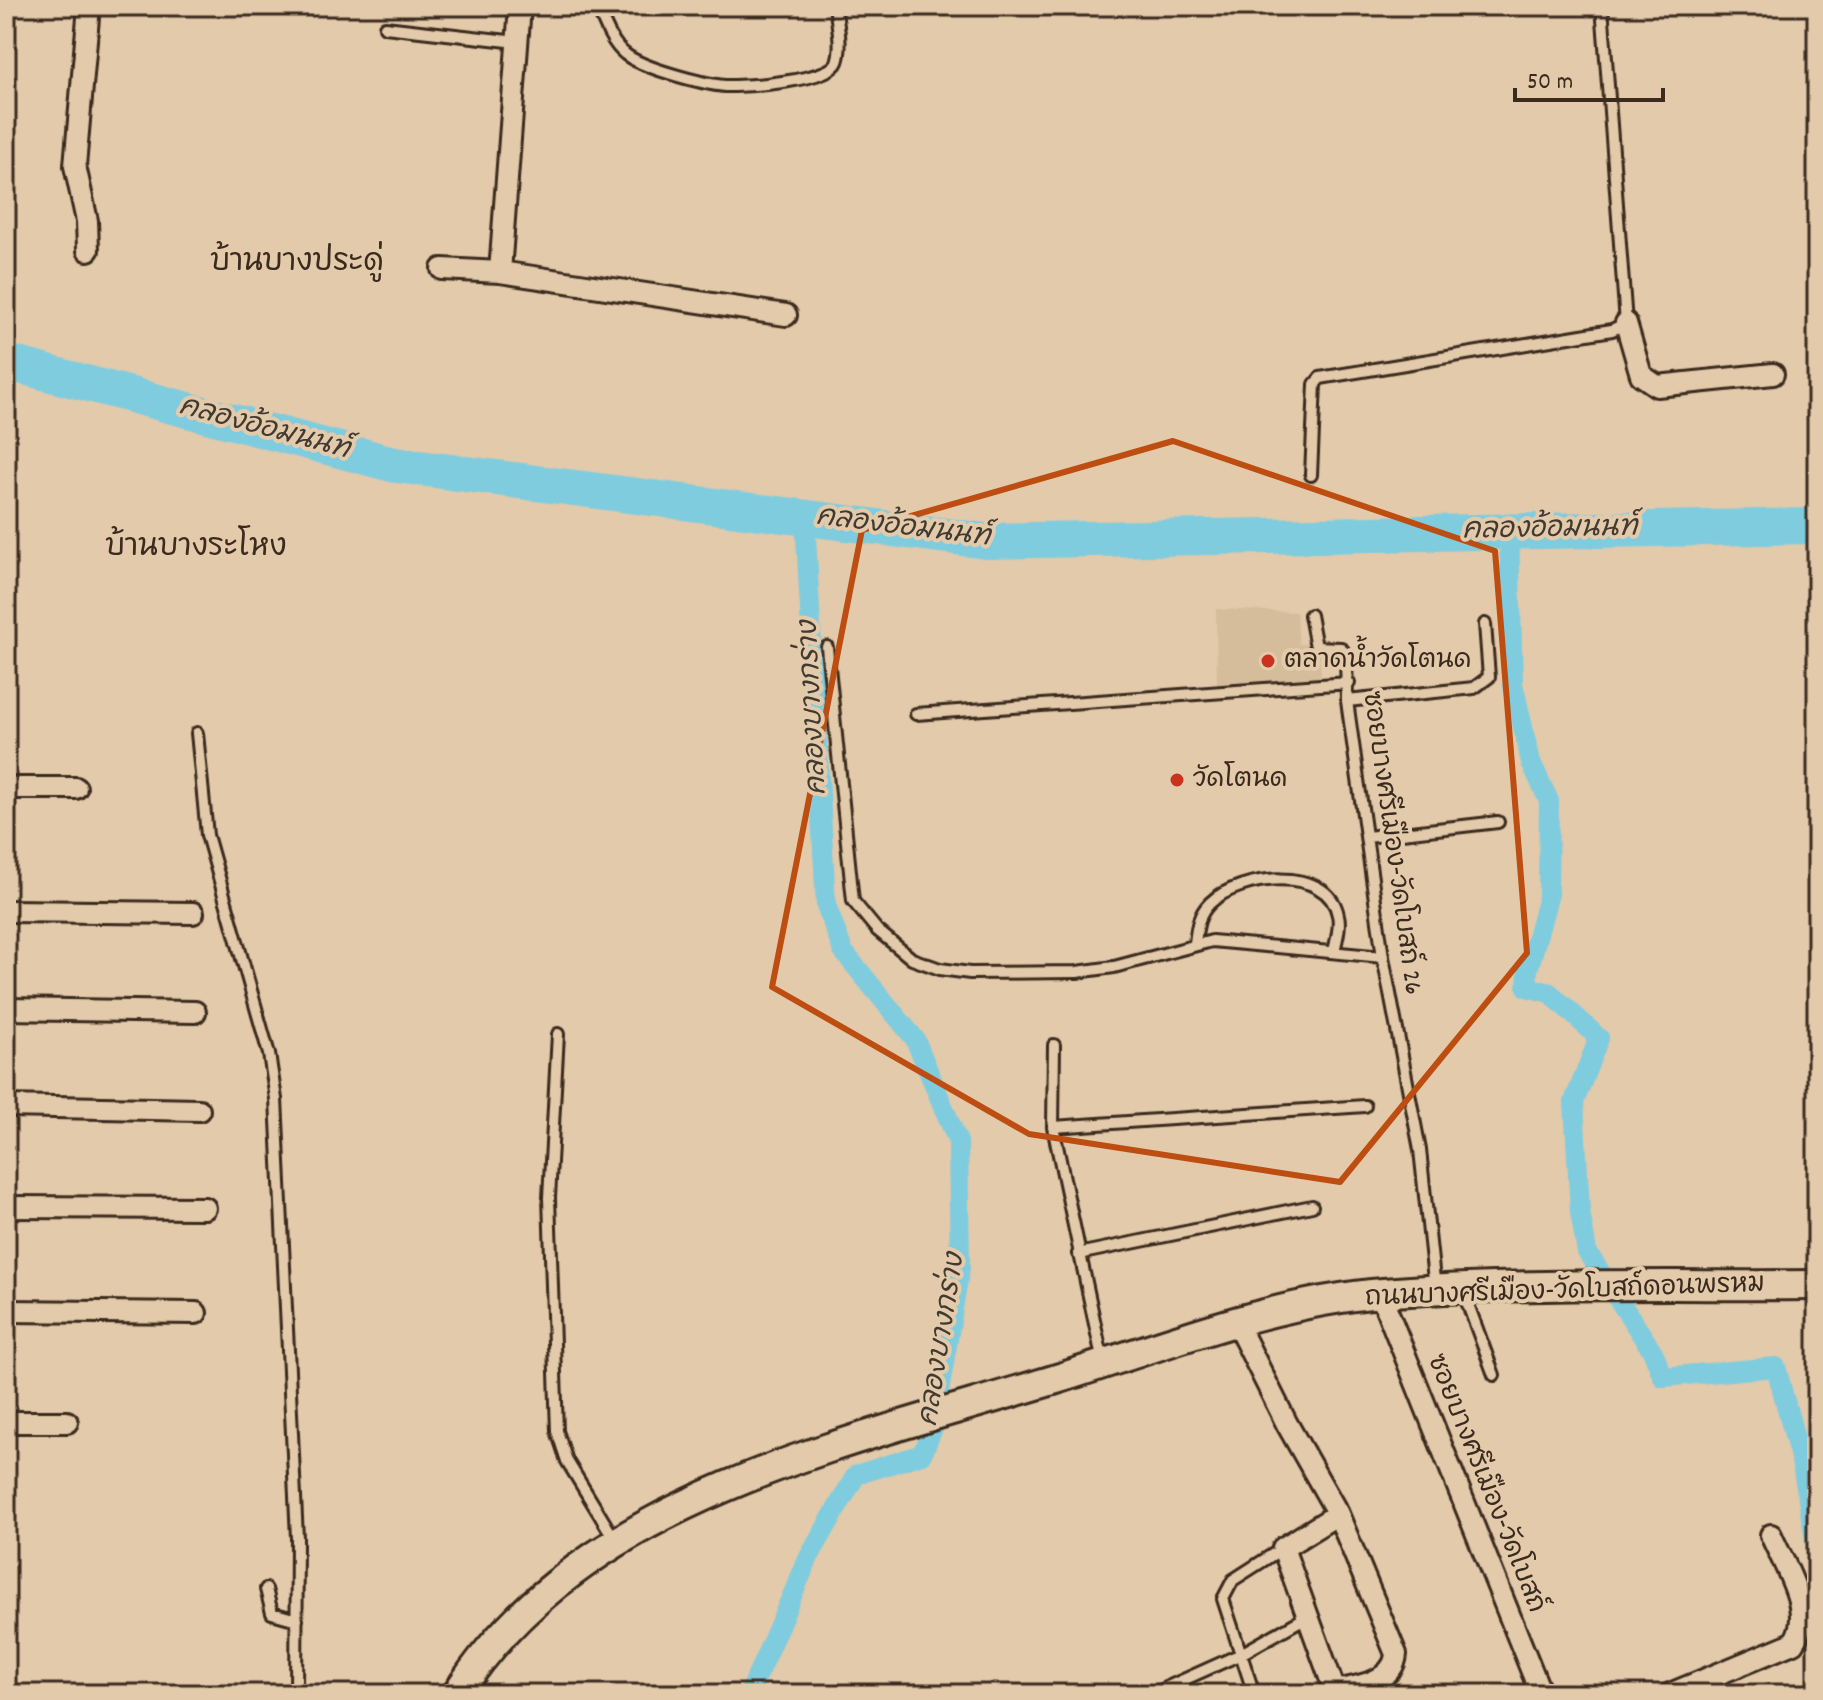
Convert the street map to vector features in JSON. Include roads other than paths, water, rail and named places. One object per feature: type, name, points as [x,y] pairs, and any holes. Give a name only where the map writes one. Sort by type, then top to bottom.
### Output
[{"type":"street","points":[[88,250],[87,221],[75,166],[89,6]]},
{"type":"street","points":[[500,272],[520,6]]},
{"type":"street","points":[[442,269],[500,272],[786,315]]},
{"type":"street","points":[[1626,323],[1641,375],[1657,386],[1773,374]]},
{"type":"street","points":[[6,788],[76,788]]},
{"type":"street","points":[[6,911],[193,913]]},
{"type":"street","points":[[6,1009],[195,1012]]},
{"type":"street","points":[[6,1106],[199,1110]]},
{"type":"street","points":[[6,1207],[205,1208]]},
{"type":"street","name":"ถนนบางศรีเมือง-วัดโบสถ์ดอนพรหม","points":[[457,1694],[498,1641],[537,1600],[616,1542],[769,1469],[1236,1322],[1380,1293],[1576,1287],[1817,1285]]},
{"type":"street","name":"ซอยบางศรีเมือง-วัดโบสถ์","points":[[1380,1293],[1541,1694]]},
{"type":"street","points":[[6,1311],[196,1313]]},
{"type":"street","points":[[1236,1322],[1287,1424],[1338,1514],[1396,1660],[1373,1682],[1330,1692],[1308,1616],[1283,1548],[1338,1514]]},
{"type":"street","points":[[6,1422],[67,1422]]},
{"type":"street","points":[[1670,1694],[1793,1643],[1801,1632],[1801,1605],[1771,1535]]},
{"type":"lane","points":[[597,6],[613,40],[626,55],[691,78],[725,86],[813,77],[831,70],[837,61],[839,41],[835,6]]},
{"type":"lane","points":[[1311,475],[1315,384],[1320,378],[1612,330],[1626,323],[1602,6]]},
{"type":"lane","points":[[385,27],[517,42]]},
{"type":"lane","points":[[1310,615],[1316,647],[1344,650],[1349,683]]},
{"type":"lane","points":[[1347,701],[1474,688],[1485,683],[1489,677],[1485,624]]},
{"type":"lane","points":[[827,647],[853,901],[877,930],[912,959],[940,969],[970,973],[1077,972],[1154,958],[1195,943],[1212,941],[1383,957]]},
{"type":"lane","name":"ซอยบางศรีเมือง-วัดโบสถ์ 26","points":[[916,714],[1349,683],[1347,701],[1383,957],[1449,1291],[1494,1375]]},
{"type":"lane","points":[[197,733],[207,835],[269,1054],[276,1099],[282,1243],[289,1320],[296,1694]]},
{"type":"lane","points":[[1367,837],[1498,822]]},
{"type":"lane","points":[[1195,943],[1199,917],[1227,890],[1299,881],[1316,884],[1328,894],[1338,913],[1334,952]]},
{"type":"lane","points":[[558,1034],[549,1198],[557,1431],[567,1461],[616,1542]]},
{"type":"lane","points":[[1054,1045],[1053,1127],[1103,1364]]},
{"type":"lane","points":[[1053,1127],[1365,1106]]},
{"type":"lane","points":[[1078,1254],[1312,1206]]},
{"type":"lane","points":[[1254,1694],[1225,1611],[1227,1587],[1283,1548]]},
{"type":"lane","points":[[266,1589],[272,1613],[297,1620]]},
{"type":"lane","points":[[1152,1694],[1241,1654],[1308,1616]]},
{"type":"waterway","name":"คลองอ้อมนนท์","points":[[6,362],[396,465],[986,541],[1817,526]]},
{"type":"waterway","name":"คลองบางกร่าง","points":[[749,1694],[809,1557],[856,1475],[922,1454],[933,1428],[960,1267],[958,1142],[915,1039],[843,951],[826,905],[805,518]]},
{"type":"waterway","points":[[1509,531],[1513,684],[1531,762],[1549,801],[1548,897],[1528,970],[1527,987],[1550,993],[1599,1038],[1574,1102],[1580,1212],[1587,1252],[1653,1352],[1663,1377],[1776,1367],[1802,1465],[1817,1550]]},
{"type":"place","name":"ตลาดน้ำวัดโตนด","points":[[1268,661]]},
{"type":"place","name":"วัดโตนด","points":[[1177,780]]},
{"type":"district","name":"บ้านบางประดู่","points":[[297,264]]},
{"type":"district","name":"บ้านบางระโหง","points":[[196,549]]}]
